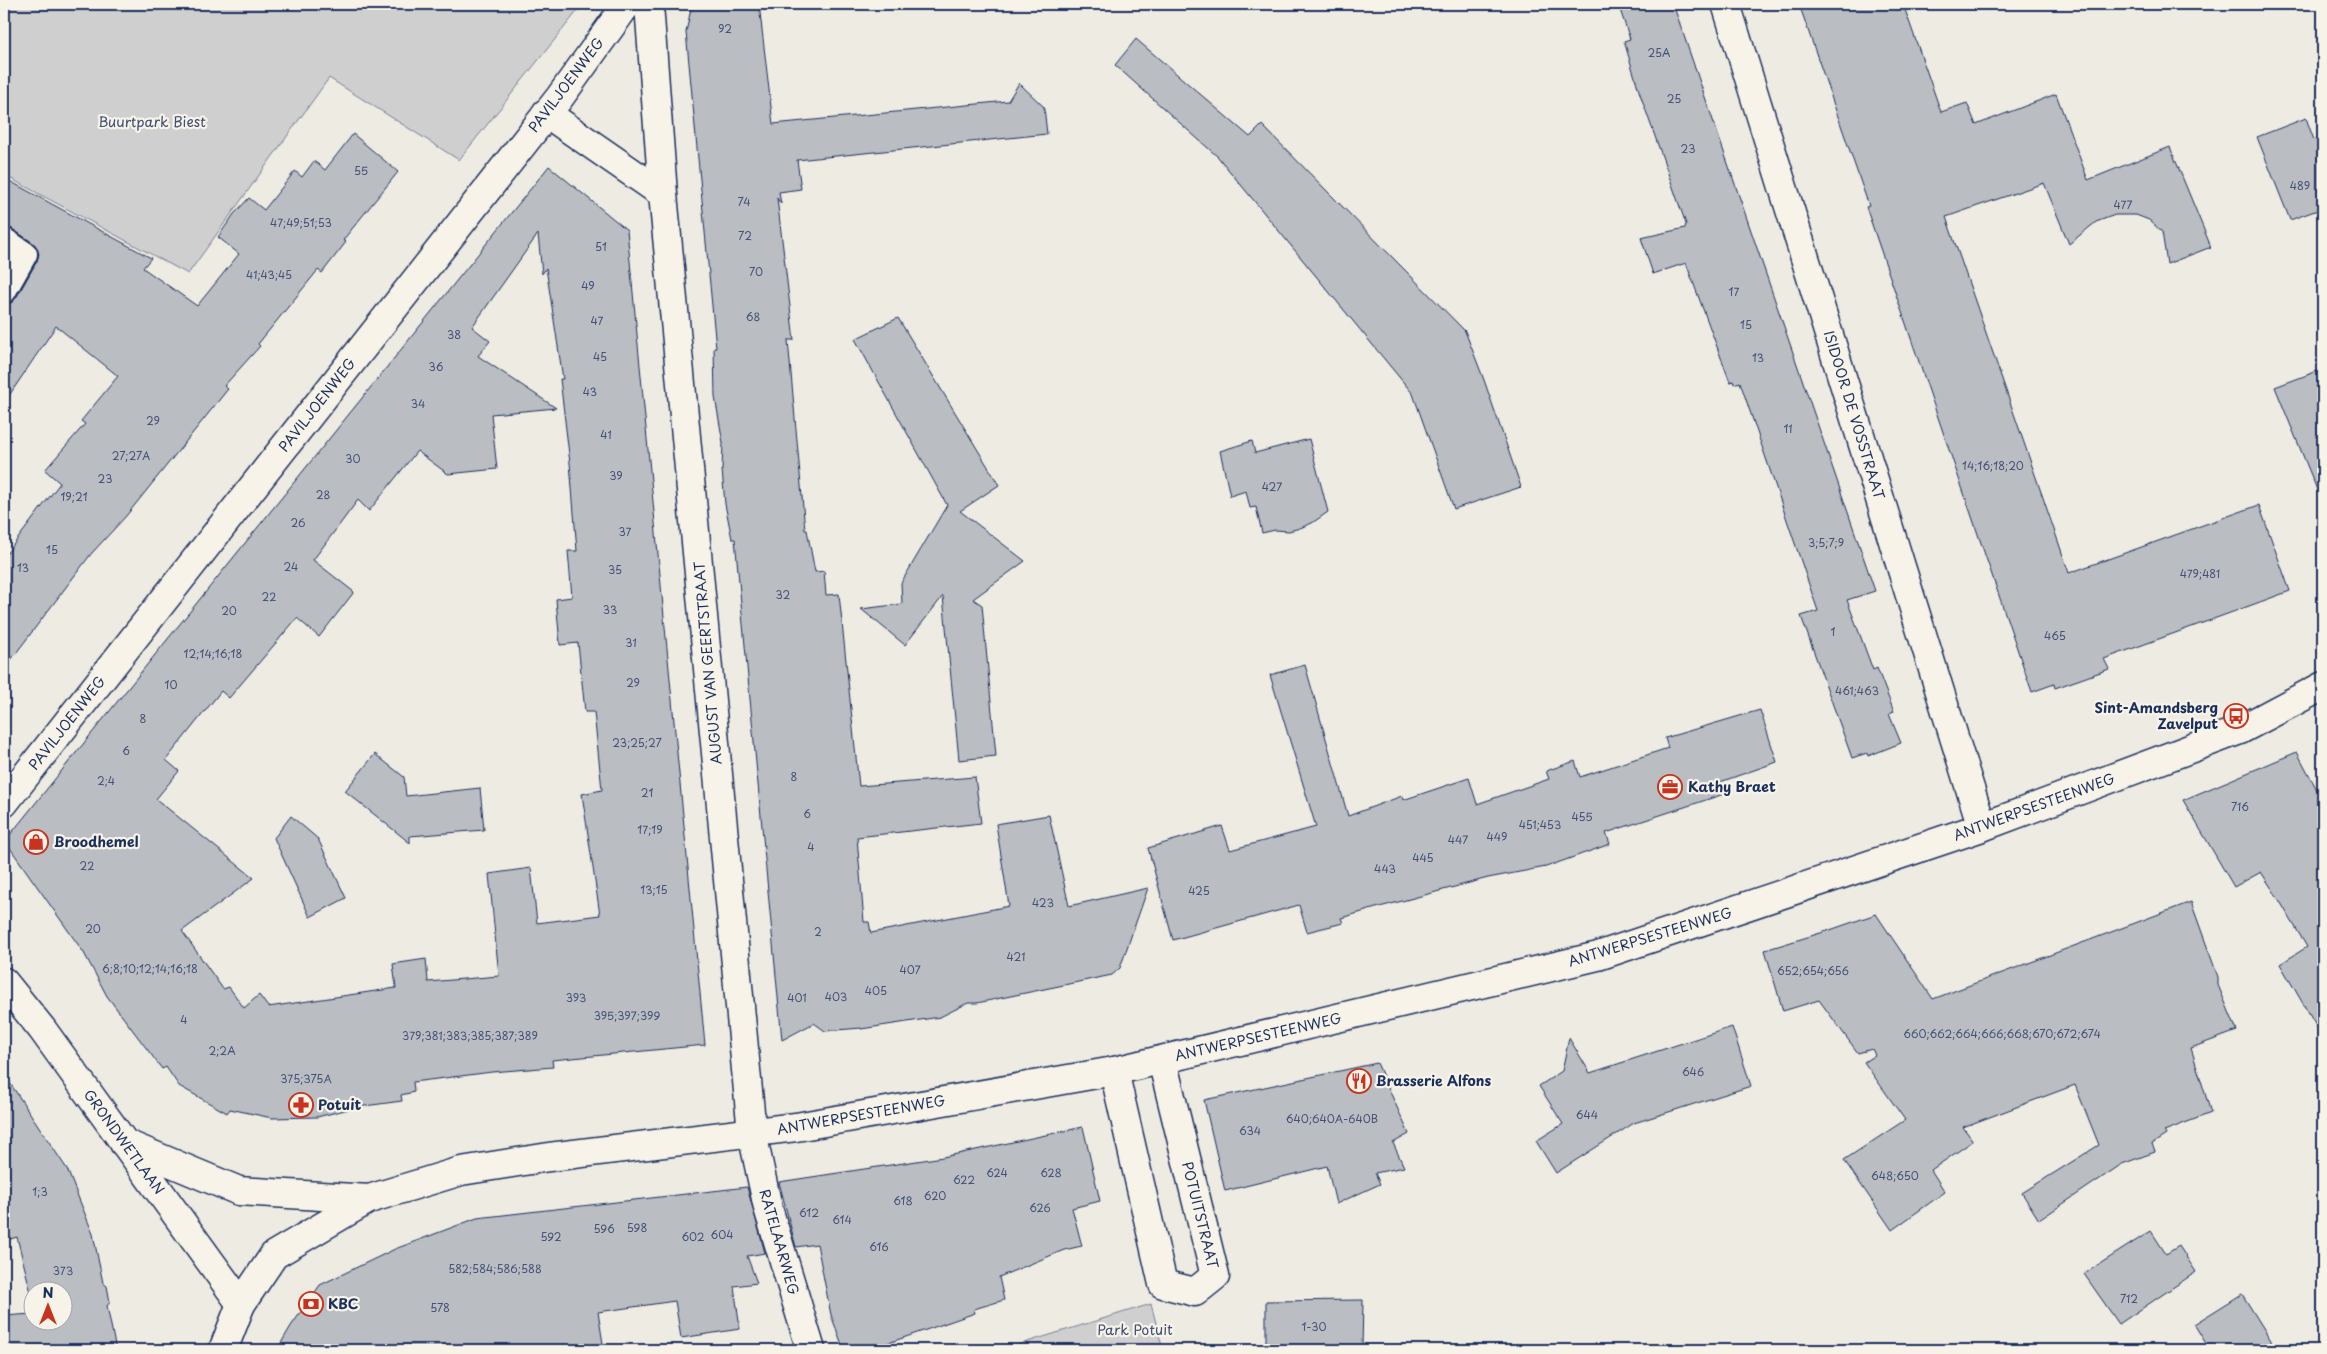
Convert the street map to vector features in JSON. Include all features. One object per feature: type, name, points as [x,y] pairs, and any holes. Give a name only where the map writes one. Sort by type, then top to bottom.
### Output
[{"type":"street","name":"PAVILJOENWEG","points":[[4,803],[546,112],[627,4]]},
{"type":"street","name":"AUGUST VAN GEERTSTRAAT","points":[[649,4],[663,194],[752,1133]]},
{"type":"street","name":"ISIDOOR DE VOSSTRAAT","points":[[1726,4],[1982,827]]},
{"type":"street","points":[[546,112],[663,194]]},
{"type":"street","name":"ANTWERPSESTEENWEG","points":[[223,1350],[241,1304],[274,1255],[369,1199],[461,1171],[549,1157],[752,1133],[1114,1071],[1598,956],[1982,827],[2240,730],[2323,686]]},
{"type":"street","name":"GRONDWETLAAN","points":[[4,982],[42,1029],[241,1304]]},
{"type":"street","name":"POTUITSTRAAT","points":[[1114,1071],[1163,1284],[1195,1292],[1215,1276],[1162,1060]]},
{"type":"street","name":"RATELAARWEG","points":[[752,1133],[768,1208],[811,1350]]},
{"type":"street","points":[[124,1143],[239,1191],[369,1199]]},
{"type":"lane","points":[[4,240],[25,254],[4,291]]},
{"type":"green space","name":"Buurtpark Biest","points":[[4,4],[583,4],[459,160],[329,78],[188,274],[4,175]]},
{"type":"green space","name":"Park Potuit","points":[[1151,1304],[1163,1350],[1001,1350]]},
{"type":"building","points":[[692,4],[759,4],[773,124],[1008,101],[1019,83],[1044,107],[1047,134],[797,160],[801,189],[779,192],[781,204],[777,198],[794,340],[788,340],[805,530],[807,530],[815,572],[824,571],[826,595],[839,594],[859,786],[975,777],[981,823],[857,837],[864,922],[869,922],[871,933],[1009,906],[996,824],[1049,815],[1069,906],[1148,888],[1120,968],[1112,975],[977,1003],[968,1003],[940,1017],[861,1029],[825,1031],[814,1023],[782,1040],[735,539],[732,539],[725,504],[722,470],[723,443],[715,397],[714,348],[716,348],[686,32]]},
{"type":"building","points":[[1618,4],[1673,4],[1875,591],[1847,600],[1873,670],[1877,668],[1894,712],[1889,714],[1901,743],[1868,756],[1867,753],[1852,758],[1801,616],[1818,611],[1740,382],[1734,384],[1733,381],[1730,382],[1686,263],[1653,274],[1641,238],[1685,228],[1686,224],[1640,94],[1624,41],[1630,39]]},
{"type":"building","points":[[1799,4],[1903,4],[1941,112],[1967,103],[1976,125],[2056,94],[2088,180],[2170,147],[2211,247],[2167,264],[2162,232],[2149,220],[2136,215],[2115,215],[2096,222],[2069,244],[2044,183],[1946,217],[2069,573],[2259,505],[2290,591],[2104,659],[2109,669],[2055,688],[2054,684],[2032,692],[1866,207],[1869,206]]},
{"type":"building","points":[[1136,39],[1250,137],[1262,125],[1465,331],[1521,487],[1454,509],[1413,394],[1218,157],[1115,65]]},
{"type":"building","points":[[2306,118],[2314,140],[2323,136],[2323,208],[2290,220],[2257,137]]},
{"type":"building","points":[[353,134],[398,172],[343,240],[346,242],[322,273],[318,270],[258,344],[260,346],[224,386],[228,389],[126,516],[91,554],[4,669],[4,557],[60,483],[45,470],[85,424],[81,421],[118,376],[56,326],[4,403],[4,305],[11,303],[16,298],[39,254],[33,243],[4,226],[4,178],[151,258],[143,268],[197,306],[239,254],[218,237],[234,214],[249,198],[264,210],[295,171],[302,177],[314,161],[325,170]]},
{"type":"building","points":[[549,166],[627,230],[705,1045],[552,1060],[553,1067],[492,1072],[413,1082],[414,1092],[401,1095],[402,1101],[357,1107],[317,1117],[272,1118],[230,1109],[227,1113],[179,1086],[166,1067],[162,1069],[107,996],[84,953],[5,841]],"holes":[[[538,234],[542,274],[546,268],[563,379],[560,379],[570,463],[577,551],[568,551],[572,597],[556,599],[560,645],[578,643],[585,712],[594,712],[602,790],[582,794],[600,915],[537,923],[531,868],[489,874],[499,976],[428,982],[426,959],[393,964],[396,988],[268,1007],[259,995],[244,1008],[229,987],[223,989],[182,931],[254,878],[156,799],[179,771],[166,760],[221,691],[229,698],[297,618],[319,637],[354,592],[313,560],[358,500],[369,511],[417,451],[448,474],[497,469],[491,414],[556,408],[478,356],[490,341],[472,327]]]},
{"type":"building","points":[[898,318],[999,485],[960,511],[1025,561],[973,599],[982,605],[996,756],[959,760],[943,596],[905,645],[861,609],[902,604],[901,583],[947,505],[855,339]]},
{"type":"building","points":[[2323,369],[2323,502],[2322,502],[2275,387]]},
{"type":"building","points":[[1309,439],[1328,512],[1312,523],[1300,528],[1289,531],[1275,530],[1262,533],[1256,507],[1250,508],[1246,491],[1230,496],[1220,451],[1252,441],[1255,453]]},
{"type":"building","points":[[1305,665],[1348,816],[1402,796],[1403,800],[1469,778],[1477,804],[1549,779],[1546,771],[1575,761],[1580,777],[1668,748],[1665,738],[1760,710],[1777,762],[1720,782],[1724,794],[1606,833],[1610,844],[1546,867],[1488,878],[1376,908],[1341,918],[1343,923],[1307,932],[1299,905],[1173,940],[1148,848],[1222,826],[1230,850],[1316,827],[1270,675]]},
{"type":"building","points":[[2297,752],[2323,801],[2323,1038],[2280,964],[2307,947],[2261,872],[2234,887],[2183,800]]},
{"type":"building","points":[[375,754],[404,777],[406,796],[480,788],[484,830],[410,836],[410,843],[345,791]]},
{"type":"building","points":[[291,816],[318,839],[346,898],[310,917],[274,838]]},
{"type":"building","points":[[2191,902],[2218,977],[2218,985],[2237,1031],[2191,1048],[2211,1113],[2164,1131],[2166,1135],[2152,1144],[2155,1152],[2122,1164],[2039,1220],[2022,1193],[2099,1145],[2075,1085],[1963,1127],[1973,1141],[1931,1170],[1945,1192],[1892,1230],[1844,1160],[1905,1120],[1864,1062],[1875,1055],[1872,1049],[1858,1053],[1819,1000],[1783,1011],[1765,950],[1876,914],[1933,999]]},
{"type":"building","points":[[1732,1027],[1751,1086],[1634,1123],[1556,1173],[1536,1141],[1563,1124],[1539,1086],[1562,1071],[1569,1038],[1590,1073]]},
{"type":"building","points":[[1377,1063],[1409,1134],[1393,1143],[1404,1167],[1375,1173],[1380,1184],[1336,1204],[1327,1166],[1225,1191],[1204,1100]]},
{"type":"building","points":[[4,1074],[67,1169],[93,1234],[103,1283],[107,1286],[110,1302],[107,1306],[116,1350],[4,1350],[4,1316],[22,1315],[22,1332],[72,1332],[72,1282],[28,1282],[17,1237],[4,1241]]},
{"type":"building","points":[[1083,1127],[1100,1201],[1072,1208],[1082,1246],[1064,1250],[999,1277],[1004,1300],[974,1309],[975,1313],[868,1350],[844,1350],[831,1315],[817,1244],[796,1247],[779,1182],[943,1157]]},
{"type":"building","points":[[747,1187],[765,1253],[747,1256],[757,1283],[734,1286],[740,1329],[681,1338],[675,1301],[598,1312],[604,1350],[277,1350],[291,1326],[320,1285],[395,1249],[477,1218]]},
{"type":"building","points":[[2151,1231],[2166,1254],[2179,1246],[2196,1272],[2119,1324],[2084,1274]]},
{"type":"building","points":[[2242,1294],[2277,1350],[2210,1350],[2194,1324]]},
{"type":"building","points":[[1363,1300],[1362,1350],[1266,1350],[1266,1301]]},
{"type":"place","name":"Sint-Amandsberg Zavelput","points":[[2236,716]]},
{"type":"place","name":"Kathy Braet","points":[[1670,787]]},
{"type":"place","name":"Broodhemel","points":[[36,842]]},
{"type":"place","name":"Brasserie Alfons","points":[[1359,1081]]},
{"type":"place","name":"Potuit","points":[[301,1105]]},
{"type":"place","name":"KBC","points":[[311,1304]]}]
